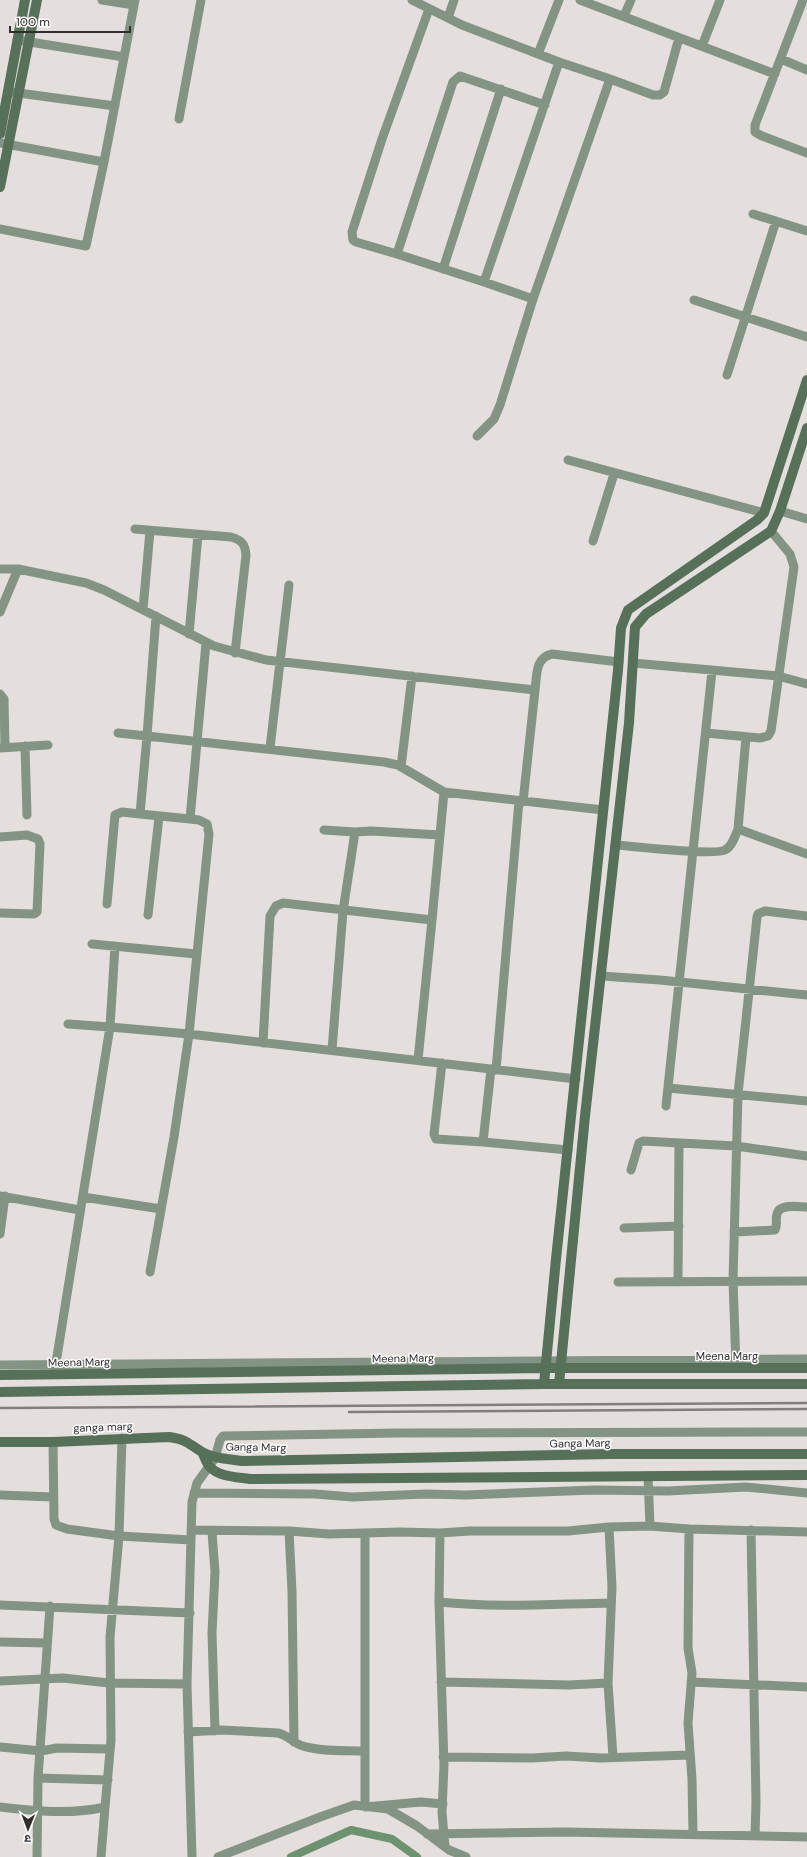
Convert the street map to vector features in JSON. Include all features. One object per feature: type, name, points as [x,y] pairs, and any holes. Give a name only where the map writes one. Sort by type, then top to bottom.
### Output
[{"type":"street","points":[[0,134],[25,0]]},
{"type":"street","points":[[0,187],[4,144],[19,93],[37,0]]},
{"type":"street","points":[[0,229],[86,246],[135,3],[102,0]]},
{"type":"street","points":[[179,119],[201,0]]},
{"type":"street","points":[[412,0],[448,18],[538,54],[653,95],[660,95],[664,92],[679,38]]},
{"type":"street","points":[[448,18],[454,0]]},
{"type":"street","points":[[538,54],[559,0]]},
{"type":"street","points":[[580,0],[776,74]]},
{"type":"street","points":[[624,16],[631,0]]},
{"type":"street","points":[[702,46],[720,0]]},
{"type":"street","points":[[803,0],[776,74],[755,125],[755,132],[807,152]]},
{"type":"street","points":[[429,9],[382,139],[352,232],[353,240],[533,299]]},
{"type":"street","points":[[17,40],[124,57]]},
{"type":"street","points":[[781,59],[807,70]]},
{"type":"street","points":[[484,282],[559,62]]},
{"type":"street","points":[[396,254],[452,82],[460,76],[545,105]]},
{"type":"street","points":[[477,436],[494,419],[500,405],[533,299],[610,79]]},
{"type":"street","points":[[443,269],[500,89]]},
{"type":"street","points":[[8,91],[115,106]]},
{"type":"street","points":[[4,144],[104,162]]},
{"type":"street","points":[[753,214],[807,231]]},
{"type":"street","points":[[727,375],[776,221]]},
{"type":"street","points":[[694,300],[807,337]]},
{"type":"street","points":[[544,1384],[619,662],[620,628],[628,610],[757,520],[764,513],[807,380]]},
{"type":"street","points":[[559,1384],[559,1365],[572,1254],[585,1116],[629,723],[635,627],[646,614],[771,530],[780,511],[807,428]]},
{"type":"street","points":[[568,460],[614,474],[764,513]]},
{"type":"street","points":[[593,542],[614,474]]},
{"type":"street","points":[[780,511],[807,519]]},
{"type":"street","points":[[135,529],[238,539],[242,541],[245,547],[246,556],[235,653]]},
{"type":"street","points":[[706,733],[760,738],[768,736],[771,731],[794,567],[790,554],[771,530]]},
{"type":"street","points":[[142,609],[150,531]]},
{"type":"street","points":[[189,634],[198,535]]},
{"type":"street","points":[[0,569],[18,569],[86,584],[104,590],[206,643],[235,653],[280,662],[535,690]]},
{"type":"street","points":[[0,612],[18,569]]},
{"type":"street","points":[[270,748],[289,585]]},
{"type":"street","points":[[140,814],[156,616]]},
{"type":"street","points":[[190,818],[206,643]]},
{"type":"street","points":[[483,1142],[494,1069],[521,802],[538,667],[542,658],[552,654],[619,662],[778,676],[807,684]]},
{"type":"street","points":[[666,1106],[712,671]]},
{"type":"street","points":[[401,767],[412,676]]},
{"type":"street","points":[[0,694],[4,699],[2,748],[48,745]]},
{"type":"street","points":[[118,733],[270,748],[384,762],[401,767],[444,792],[521,802],[603,810]]},
{"type":"street","points":[[615,845],[693,851],[725,850],[729,848],[738,829],[746,737]]},
{"type":"street","points":[[25,746],[28,815]]},
{"type":"street","points":[[418,1060],[444,792]]},
{"type":"street","points":[[107,904],[115,814],[122,812],[159,817],[190,818],[207,824],[209,831],[189,1034],[150,1272]]},
{"type":"street","points":[[148,915],[159,817]]},
{"type":"street","points":[[738,829],[807,854]]},
{"type":"street","points":[[324,830],[440,835]]},
{"type":"street","points":[[332,1050],[343,911],[355,832]]},
{"type":"street","points":[[0,837],[27,835],[38,839],[40,844],[37,912],[34,914],[0,913]]},
{"type":"street","points":[[263,1042],[270,916],[276,906],[283,903],[432,920]]},
{"type":"street","points":[[736,1383],[733,1281],[738,1094],[758,914],[765,911],[807,916]]},
{"type":"street","points":[[92,944],[196,954]]},
{"type":"street","points":[[55,1391],[55,1369],[110,1026],[115,946]]},
{"type":"street","points":[[601,976],[807,995]]},
{"type":"street","points":[[68,1024],[110,1026],[263,1042],[576,1079]]},
{"type":"street","points":[[442,1063],[434,1134],[436,1139],[568,1150]]},
{"type":"street","points":[[668,1088],[807,1101]]},
{"type":"street","points":[[631,1170],[639,1143],[643,1141],[736,1146],[807,1156]]},
{"type":"street","points":[[678,1282],[679,1144]]},
{"type":"street","points":[[0,1234],[2,1196],[80,1210]]},
{"type":"street","points":[[83,1197],[161,1209]]},
{"type":"street","points":[[734,1232],[775,1230],[777,1226],[777,1213],[780,1209],[785,1206],[807,1207]]},
{"type":"street","points":[[624,1228],[679,1226]]},
{"type":"street","points":[[618,1282],[807,1281]]},
{"type":"street","points":[[735,1364],[807,1359]]},
{"type":"street","name":"Meena Marg","points":[[0,1375],[55,1369],[735,1364],[807,1368]]},
{"type":"street","points":[[0,1365],[55,1369]]},
{"type":"street","points":[[0,1392],[544,1384],[807,1384]]},
{"type":"street","points":[[192,1857],[187,1684],[191,1540],[194,1493],[197,1483],[210,1467],[215,1458],[220,1440],[223,1436],[807,1432]]},
{"type":"street","name":"ganga marg","points":[[0,1442],[53,1442],[169,1437],[181,1439],[191,1443],[202,1452]]},
{"type":"street","points":[[101,1857],[110,1749],[110,1637],[119,1536],[122,1438]]},
{"type":"street","points":[[53,1442],[54,1519],[59,1527],[119,1536],[191,1540]]},
{"type":"street","points":[[202,1452],[210,1467],[225,1476],[250,1479],[807,1475]]},
{"type":"street","name":"Ganga Marg","points":[[202,1452],[215,1458],[242,1461],[610,1454],[807,1454]]},
{"type":"street","points":[[648,1476],[650,1526]]},
{"type":"street","points":[[194,1493],[315,1494],[352,1497],[426,1494],[466,1495],[580,1490],[648,1491],[746,1487],[807,1493]]},
{"type":"street","points":[[0,1495],[53,1497]]},
{"type":"street","points":[[192,1530],[212,1532],[288,1531],[365,1534],[400,1532],[440,1533],[470,1531],[568,1531],[610,1527],[650,1526],[689,1529],[807,1532]]},
{"type":"street","points":[[610,1527],[611,1603],[608,1683],[613,1757]]},
{"type":"street","points":[[689,1529],[688,1648],[692,1673],[688,1723],[693,1834]]},
{"type":"street","points":[[751,1530],[756,1802],[755,1836]]},
{"type":"street","points":[[288,1531],[292,1591],[294,1742]]},
{"type":"street","points":[[212,1532],[215,1572],[212,1646],[215,1730]]},
{"type":"street","points":[[440,1533],[439,1602],[445,1847]]},
{"type":"street","points":[[365,1534],[365,1807]]},
{"type":"street","points":[[439,1602],[474,1606],[611,1603]]},
{"type":"street","points":[[0,1605],[190,1613]]},
{"type":"street","points":[[37,1857],[38,1778],[50,1606]]},
{"type":"street","points":[[0,1642],[48,1643]]},
{"type":"street","points":[[0,1681],[63,1678],[109,1683],[187,1684]]},
{"type":"street","points":[[441,1682],[569,1686],[608,1683]]},
{"type":"street","points":[[691,1682],[807,1687]]},
{"type":"street","points":[[188,1732],[215,1730],[278,1733],[285,1735],[294,1742],[314,1749],[365,1751]]},
{"type":"street","points":[[0,1747],[41,1751],[57,1748],[110,1749]]},
{"type":"street","points":[[443,1757],[532,1758],[566,1756],[613,1757],[690,1755]]},
{"type":"street","points":[[38,1778],[108,1780]]},
{"type":"street","points":[[365,1807],[421,1802],[443,1804]]},
{"type":"street","points":[[218,1857],[354,1805],[388,1810],[445,1847],[466,1857]]},
{"type":"street","points":[[0,1807],[38,1811],[91,1810],[105,1807]]},
{"type":"street","points":[[427,1834],[444,1832],[565,1832],[807,1837]]},
{"type":"waterway","points":[[291,1857],[351,1830],[392,1839],[417,1857]]},
{"type":"railway","points":[[0,1408],[807,1403]]},
{"type":"railway","points":[[349,1412],[807,1409]]}]
